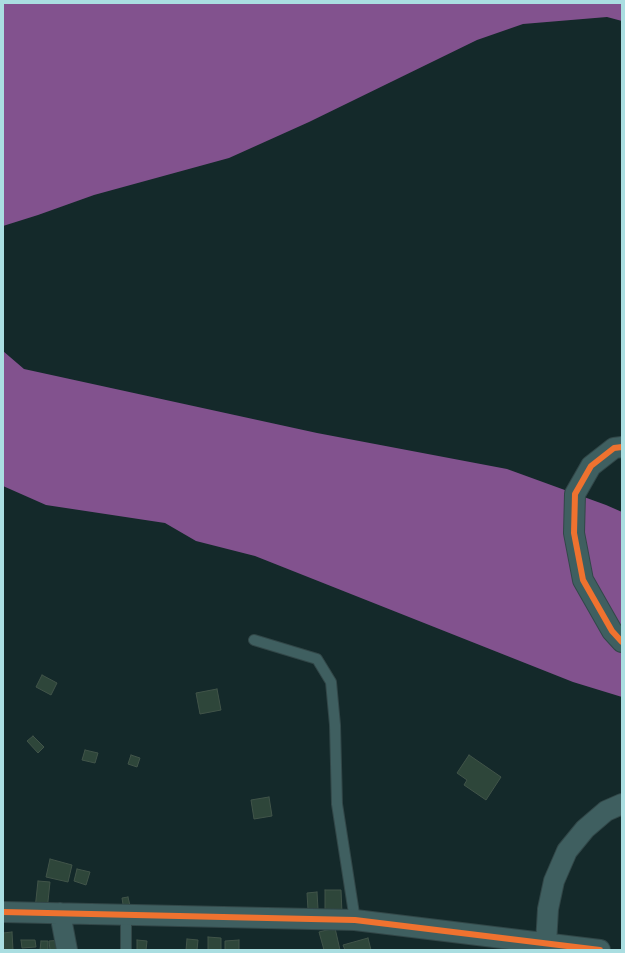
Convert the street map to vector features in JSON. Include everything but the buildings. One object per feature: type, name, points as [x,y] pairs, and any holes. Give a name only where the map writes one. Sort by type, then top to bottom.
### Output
[{"type":"street","points":[[622,447],[614,448],[591,466],[575,494],[574,533],[584,580],[612,631],[622,642]]},
{"type":"street","points":[[539,945],[554,880],[567,851],[585,829],[606,811],[622,804]]},
{"type":"street","points":[[3,912],[354,920],[539,945],[600,950]]},
{"type":"street","points":[[60,913],[66,950]]},
{"type":"lane","points":[[254,640],[317,659],[332,682],[335,724],[337,804],[354,920]]},
{"type":"lane","points":[[126,915],[126,950]]},
{"type":"shaded area","points":[[3,3],[622,3],[622,21],[607,17],[523,24],[477,40],[309,122],[229,158],[94,195],[3,226]]},
{"type":"shaded area","points":[[3,351],[24,369],[317,433],[507,469],[622,512],[622,697],[573,682],[255,556],[196,541],[165,523],[46,505],[3,486]]},
{"type":"cycle path","points":[[622,447],[614,448],[591,466],[575,494],[574,533],[583,580],[612,631],[622,642]]},
{"type":"cycle path","points":[[3,912],[355,920],[600,950]]}]
